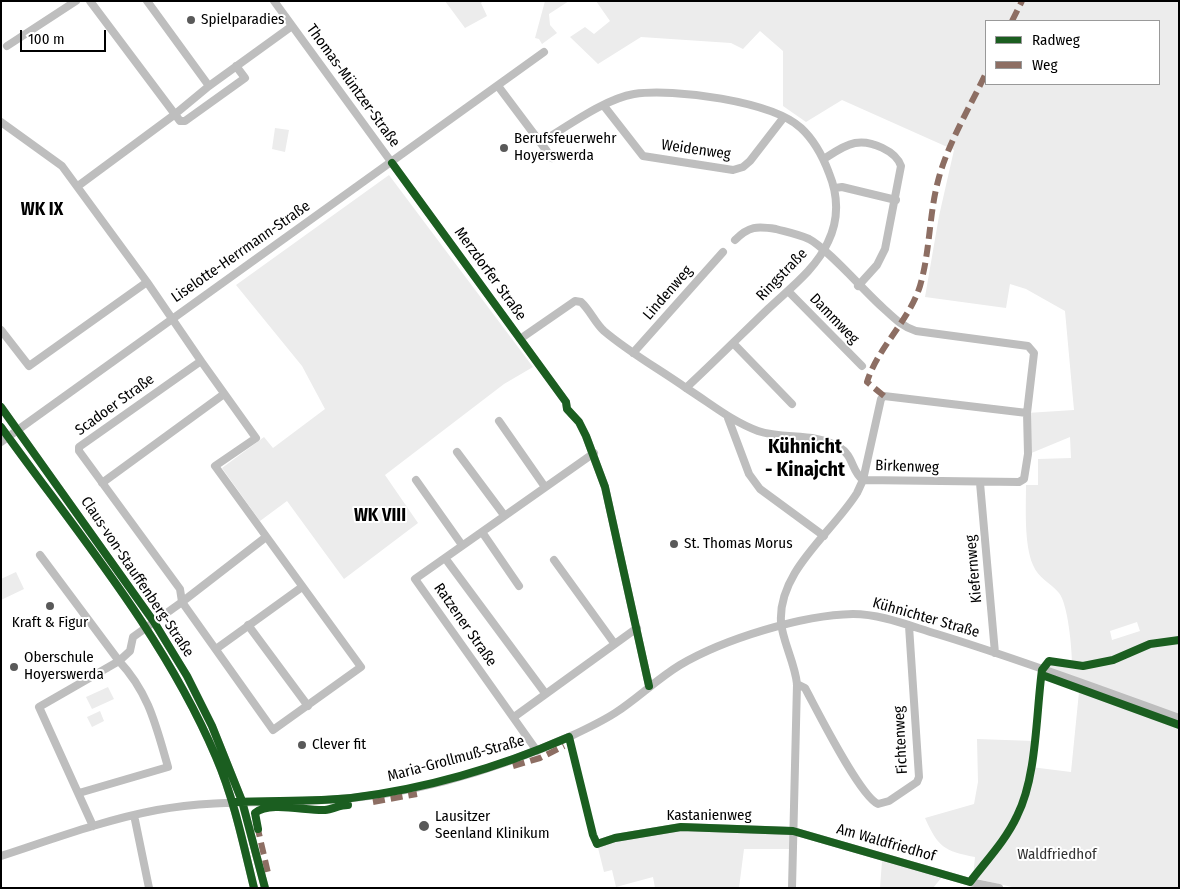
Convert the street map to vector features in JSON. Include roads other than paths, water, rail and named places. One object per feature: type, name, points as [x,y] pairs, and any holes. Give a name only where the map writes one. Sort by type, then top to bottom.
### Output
[{"type":"street","points":[[7,46],[76,1]]},
{"type":"street","points":[[90,1],[180,122],[185,121],[245,78],[236,66]]},
{"type":"street","points":[[147,1],[209,86]]},
{"type":"street","name":"Thomas-Müntzer-Straße","points":[[274,1],[392,163]]},
{"type":"street","points":[[78,186],[174,115],[209,86],[292,26]]},
{"type":"street","name":"Liselotte-Herrmann-Straße","points":[[5,439],[392,163],[544,52]]},
{"type":"street","points":[[498,86],[552,158]]},
{"type":"street","name":"Ringstraße","points":[[604,106],[634,94],[665,94],[743,103],[784,117],[808,135],[824,159],[835,188],[836,216],[824,251],[788,290],[686,388]]},
{"type":"street","points":[[541,142],[604,106]]},
{"type":"street","name":"Weidenweg","points":[[604,106],[643,156],[734,170],[744,167],[750,161],[784,117]]},
{"type":"street","points":[[1,122],[62,166],[147,282],[256,438],[215,466],[361,667],[308,706],[248,625]]},
{"type":"street","points":[[735,240],[748,228],[760,226],[794,233],[811,240],[858,286],[880,260],[889,236],[901,166],[897,157],[892,153],[871,144],[856,143],[824,159]]},
{"type":"street","name":"Merzdorfer Straße","points":[[392,163],[566,402],[569,412],[579,422],[594,453],[609,504],[649,686]]},
{"type":"street","points":[[835,188],[896,200]]},
{"type":"street","name":"Lindenweg","points":[[633,354],[723,252]]},
{"type":"street","points":[[1,330],[29,366],[147,282]]},
{"type":"street","name":"Birkenweg","points":[[858,286],[900,323],[916,331],[1031,347],[1034,353],[1027,413],[1028,454],[1024,479],[1013,484],[863,480],[881,399],[884,396],[1027,413]]},
{"type":"street","name":"Dammweg","points":[[788,290],[862,366]]},
{"type":"street","points":[[520,340],[578,301],[583,304],[601,328],[633,354],[728,418],[773,435],[818,439],[835,445],[850,457],[856,475],[863,480],[851,503],[786,586],[782,626],[796,669],[797,684],[792,888]]},
{"type":"street","points":[[733,344],[792,404]]},
{"type":"street","name":"Scadoer Straße","points":[[201,361],[82,443],[79,451],[180,589],[182,602],[274,730],[308,706]]},
{"type":"street","points":[[102,483],[224,394]]},
{"type":"street","name":"Claus-von-Stauffenberg-Straße","points":[[1,407],[154,622],[201,704],[242,801],[265,888]]},
{"type":"street","points":[[728,418],[749,474],[760,489],[824,536]]},
{"type":"street","points":[[499,422],[545,487]]},
{"type":"street","points":[[735,434],[744,425]]},
{"type":"street","name":"Claus-von-Stauffenberg-Straße","points":[[1,427],[5,439],[163,652],[204,731],[233,802],[254,888]]},
{"type":"street","points":[[457,452],[504,515]]},
{"type":"street","name":"Ratzener Straße","points":[[538,751],[415,579],[594,453]]},
{"type":"street","points":[[416,480],[462,545]]},
{"type":"street","name":"Kiefernweg","points":[[980,483],[995,653]]},
{"type":"street","points":[[482,532],[519,586]]},
{"type":"street","points":[[93,826],[40,707],[119,661],[130,651],[134,637],[266,537]]},
{"type":"street","points":[[40,554],[119,661],[136,681],[152,709],[168,766],[79,793]]},
{"type":"street","name":"Ratzener Straße","points":[[445,558],[545,693]]},
{"type":"street","points":[[554,560],[614,643]]},
{"type":"street","points":[[216,649],[302,587]]},
{"type":"street","name":"Kühnichter Straße","points":[[538,751],[597,724],[617,712],[649,686],[706,651],[782,626],[827,616],[856,614],[884,618],[995,653],[1179,718]]},
{"type":"street","name":"Fichtenweg","points":[[797,684],[804,688],[850,769],[869,796],[878,804],[890,801],[917,782],[919,777],[909,626]]},
{"type":"street","points":[[514,717],[637,628]]},
{"type":"street","name":"Maria-Grollmuß-Straße","points":[[1,856],[93,826],[158,810],[242,801],[325,800],[386,793],[451,778],[538,751]]},
{"type":"street","points":[[134,815],[149,888]]},
{"type":"street","name":"Kastanienweg","points":[[597,844],[615,838],[681,827],[793,831]]},
{"type":"street","name":"Am Waldfriedhof","points":[[793,831],[970,882],[999,888]]},
{"type":"place","name":"Spielparadies","points":[[191,20]]},
{"type":"place","name":"Berufsfeuerwehr Hoyerswerda","points":[[504,148]]},
{"type":"place","name":"St. Thomas Morus","points":[[674,544]]},
{"type":"place","name":"Kraft & Figur","points":[[50,606]]},
{"type":"place","name":"Oberschule Hoyerswerda","points":[[14,667]]},
{"type":"place","name":"Clever fit","points":[[302,745]]},
{"type":"place","name":"Lausitzer Seenland Klinikum","points":[[424,826]]},
{"type":"district","name":"WK IX","points":[[42,210]]},
{"type":"district","name":"Kühnicht - Kinajcht","points":[[805,458]]},
{"type":"district","name":"WK VIII","points":[[380,516]]},
{"type":"park label","name":"Waldfriedhof","points":[[1057,855]]}]
